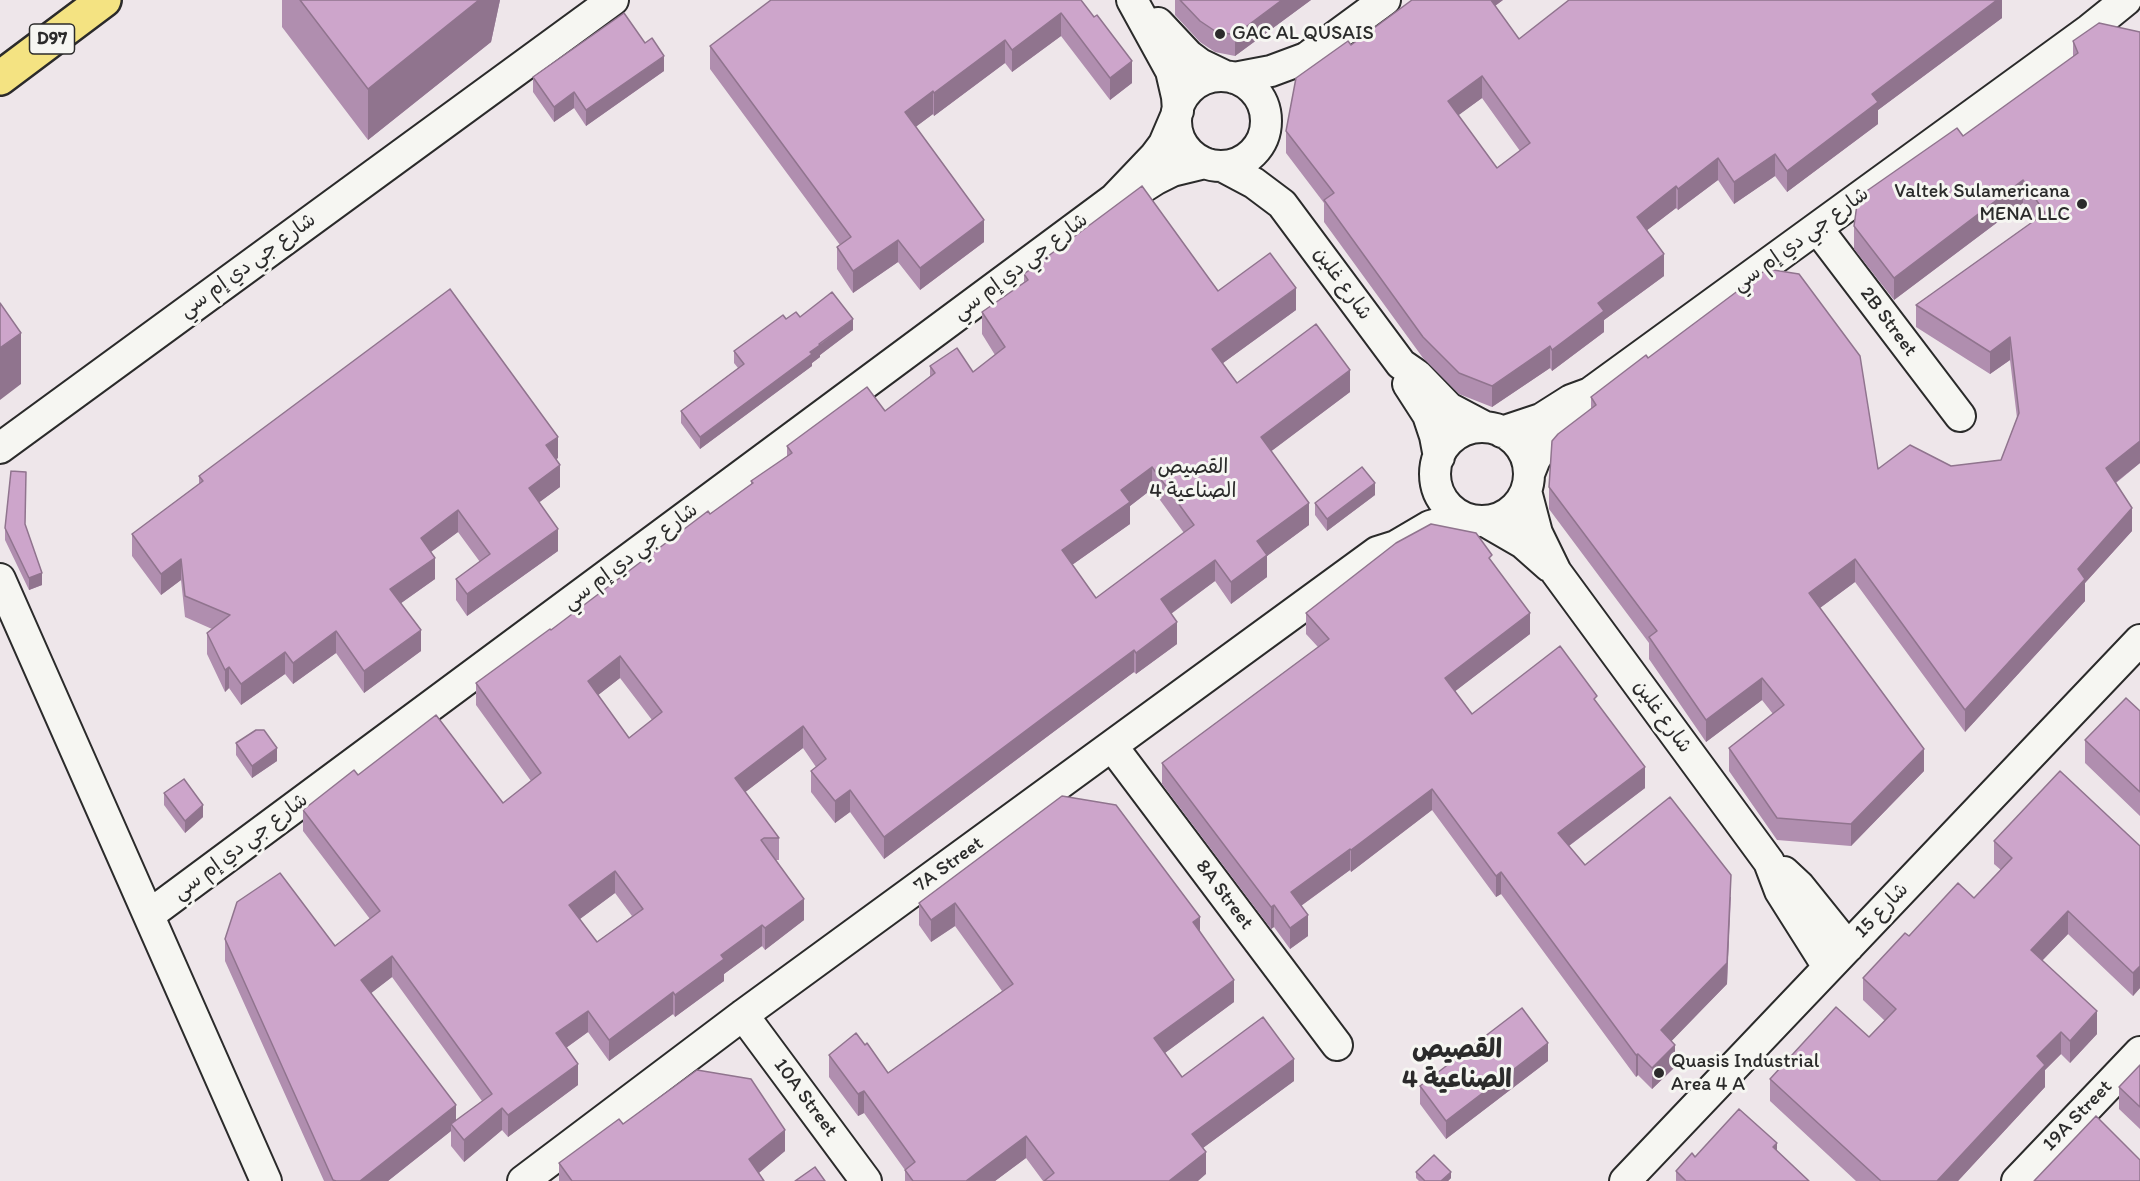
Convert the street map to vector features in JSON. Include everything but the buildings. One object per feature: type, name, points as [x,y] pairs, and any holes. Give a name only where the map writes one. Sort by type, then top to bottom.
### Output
[{"type":"main road","name":"D97","points":[[0,78],[104,0]]},
{"type":"street","points":[[1177,113],[1182,99],[1195,85],[1213,76],[1229,77],[1271,70],[1306,58],[1385,0]]},
{"type":"street","name":"شارع جي دي إم سي","points":[[1493,430],[1541,419],[1571,400],[1590,393],[2089,30],[2126,0]]},
{"type":"street","name":"شارع غلين","points":[[1134,2],[1153,18],[1188,55],[1200,64],[1243,81],[1258,95],[1263,104],[1271,168],[1282,204]]},
{"type":"street","name":"شارع غلين","points":[[1134,2],[1145,27],[1171,71],[1177,97],[1176,128],[1186,149],[1194,157],[1254,183],[1282,204],[1401,364],[1405,377],[1432,425],[1437,469],[1444,502],[1523,543],[1556,572]]},
{"type":"street","name":"شارع جي دي إم سي","points":[[0,448],[596,5]]},
{"type":"street","points":[[1213,164],[1245,160],[1261,142],[1284,90],[1306,58]]},
{"type":"street","name":"شارع جي دي إم سي","points":[[149,915],[1114,199],[1155,156],[1168,137],[1177,113]]},
{"type":"street","name":"شارع جي دي إم سي","points":[[1114,199],[1136,193],[1172,171],[1213,164]]},
{"type":"street","name":"2B Street","points":[[1817,228],[1960,416]]},
{"type":"street","name":"شارع غلين","points":[[1401,364],[1412,370],[1449,408],[1513,439],[1521,449],[1527,461],[1527,483],[1537,533],[1556,572],[1769,862],[1790,876],[1799,886],[1838,957]]},
{"type":"street","name":"شارع جي دي إم سي","points":[[1527,483],[1535,459],[1550,436],[1581,406],[1590,393]]},
{"type":"street","points":[[1377,552],[1386,538],[1413,514],[1452,438],[1462,432],[1493,430]]},
{"type":"street","points":[[1377,552],[1396,546],[1430,526],[1474,519],[1495,519],[1514,509],[1527,483]]},
{"type":"street","name":"7A Street","points":[[523,1181],[743,1015],[1377,552]]},
{"type":"street","points":[[0,579],[266,1181]]},
{"type":"street","name":"شارع 15","points":[[1625,1181],[2140,640]]},
{"type":"street","name":"8A Street","points":[[1112,746],[1337,1045]]},
{"type":"street","name":"10A Street","points":[[743,1015],[866,1181]]},
{"type":"street","name":"19A Street","points":[[2017,1181],[2140,1052]]},
{"type":"place","name":"GAC AL QUSAIS","points":[[1220,34]]},
{"type":"place","name":"Valtek Sulamericana MENA LLC","points":[[2082,204]]},
{"type":"place","name":"Quasis Industrial Area 4 A","points":[[1659,1073]]},
{"type":"district","name":"القصيص الصناعية 4","points":[[1193,480]]},
{"type":"district","name":"القصيص الصناعية 4","points":[[1457,1065]]}]
